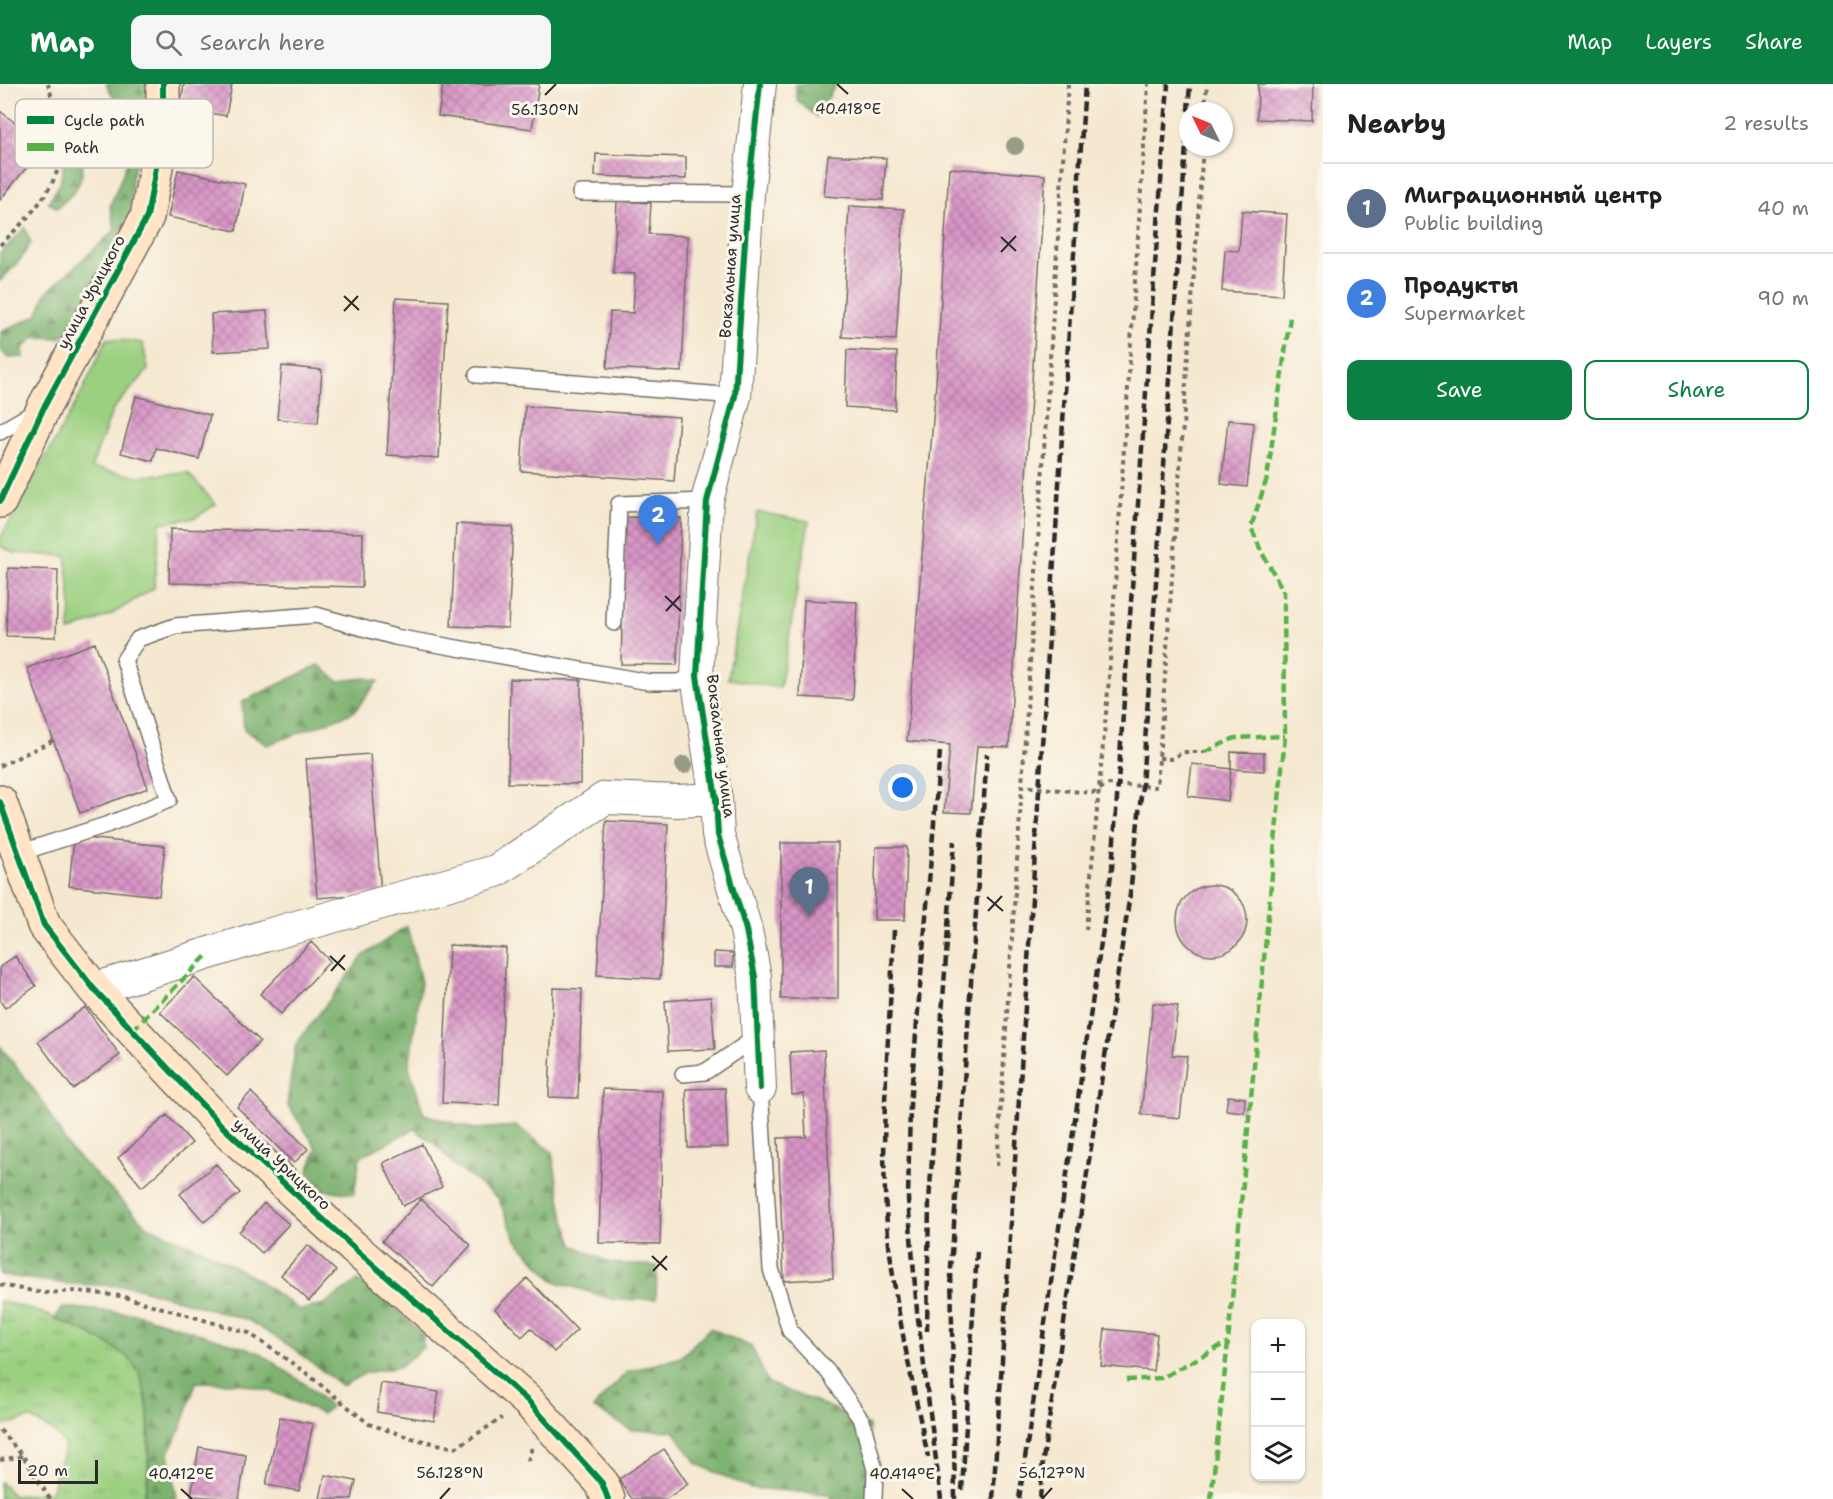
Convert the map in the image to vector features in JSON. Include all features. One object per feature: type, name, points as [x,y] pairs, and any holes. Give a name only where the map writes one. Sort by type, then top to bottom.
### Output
[{"type":"street","name":"улица Урицкого","points":[[163,84],[163,99]]},
{"type":"street","name":"Вокзальная улица","points":[[760,84],[748,194],[735,396],[707,501],[697,676],[716,798],[718,835],[746,930],[755,977],[760,1088]]},
{"type":"street","name":"улица Урицкого","points":[[0,501],[45,405],[147,217],[155,168]]},
{"type":"street","points":[[94,988],[264,936],[496,871],[605,798],[677,801],[716,798]]},
{"type":"street","name":"улица Урицкого","points":[[0,802],[44,925],[94,988],[222,1126],[353,1247],[528,1401],[602,1482],[608,1499]]},
{"type":"lane","points":[[580,193],[748,194]]},
{"type":"lane","points":[[477,375],[735,396]]},
{"type":"lane","points":[[0,432],[45,405]]},
{"type":"lane","points":[[614,623],[619,504],[707,501]]},
{"type":"lane","points":[[19,853],[109,824],[169,800],[124,660],[138,639],[175,626],[316,615],[395,637],[649,682],[678,682],[697,676]]},
{"type":"lane","points":[[683,1074],[705,1072],[758,1036]]},
{"type":"lane","name":"Вокзальная улица","points":[[760,1088],[771,1269],[790,1331],[829,1373],[862,1421],[875,1470],[874,1499]]},
{"type":"path","points":[[48,84],[52,99]]},
{"type":"path","points":[[997,1166],[1020,786],[1068,84]]},
{"type":"path","points":[[1086,930],[1100,790],[1148,84]]},
{"type":"path","points":[[1206,102],[1207,84]]},
{"type":"path","points":[[1020,786],[1092,793],[1109,784],[1156,787],[1202,156]]},
{"type":"path","points":[[0,245],[27,219],[54,182],[57,168]]},
{"type":"path","points":[[0,766],[54,740]]},
{"type":"path","points":[[1159,758],[1172,759],[1182,752],[1205,752]]},
{"type":"path","points":[[0,1285],[44,1293],[77,1291],[121,1296],[249,1333],[306,1373],[369,1424],[411,1438],[455,1448],[528,1401]]},
{"type":"path","points":[[0,1430],[23,1456],[50,1499]]},
{"type":"path","points":[[0,1461],[23,1456]]},
{"type":"green space","points":[[106,84],[148,84],[148,99],[115,99]]},
{"type":"green space","points":[[795,84],[836,84],[817,117],[797,100]]},
{"type":"green space","points":[[63,168],[82,168],[76,189],[57,208],[48,202],[60,184]]},
{"type":"green space","points":[[125,168],[134,168],[129,227],[73,324],[60,338],[35,337],[23,348],[24,357],[8,358],[0,349],[1,332],[37,315],[46,293],[115,230],[110,206]]},
{"type":"green space","points":[[25,228],[31,243],[20,260],[0,281],[0,253]]},
{"type":"green space","points":[[107,338],[143,343],[148,370],[113,409],[91,468],[139,476],[188,473],[216,504],[195,518],[160,523],[154,588],[112,614],[69,632],[71,606],[66,556],[14,553],[0,546],[0,539],[82,392]]},
{"type":"green space","points":[[757,512],[809,521],[780,688],[728,679]]},
{"type":"green space","points":[[319,665],[338,681],[366,678],[378,681],[354,712],[267,745],[244,730],[242,702]]},
{"type":"green space","points":[[407,926],[421,982],[409,1067],[424,1114],[474,1129],[517,1126],[552,1152],[563,1214],[573,1245],[610,1263],[657,1266],[656,1299],[615,1300],[554,1281],[516,1240],[498,1198],[456,1167],[434,1143],[414,1129],[360,1157],[354,1194],[324,1190],[308,1172],[317,1148],[287,1104],[296,1044],[363,956]]},
{"type":"green space","points":[[0,1046],[38,1095],[69,1148],[147,1226],[208,1252],[256,1279],[300,1310],[325,1304],[357,1281],[382,1295],[423,1335],[423,1348],[399,1367],[365,1373],[342,1386],[290,1346],[248,1320],[131,1286],[67,1284],[0,1275]]},
{"type":"green space","points":[[0,1301],[50,1316],[87,1331],[118,1350],[136,1368],[144,1389],[148,1412],[148,1472],[143,1499],[0,1499],[0,1482],[14,1496],[51,1492],[65,1445],[53,1431],[30,1418],[5,1425],[0,1421]]},
{"type":"green space","points":[[62,1307],[137,1314],[258,1352],[305,1384],[331,1407],[322,1414],[273,1392],[239,1383],[196,1382],[183,1423],[169,1453],[177,1499],[143,1499],[149,1468],[149,1426],[143,1386],[137,1370],[129,1359],[103,1341],[55,1319]]},
{"type":"green space","points":[[710,1328],[752,1347],[768,1383],[827,1406],[869,1426],[875,1499],[831,1499],[829,1494],[750,1488],[697,1464],[674,1431],[631,1430],[593,1408],[627,1372],[681,1357]]},
{"type":"building","points":[[184,84],[232,84],[226,116],[213,114],[213,99],[182,99]]},
{"type":"building","points":[[443,84],[539,84],[532,129],[438,116]]},
{"type":"building","points":[[1258,84],[1313,84],[1312,121],[1257,119]]},
{"type":"building","points":[[0,111],[15,123],[15,168],[26,168],[0,200]]},
{"type":"building","points":[[596,154],[686,157],[686,179],[595,176]]},
{"type":"building","points":[[828,155],[886,158],[883,200],[824,196]]},
{"type":"building","points":[[949,168],[1045,175],[1009,747],[977,746],[971,813],[944,812],[950,745],[907,741],[936,383]]},
{"type":"building","points":[[178,170],[245,184],[236,231],[168,217]]},
{"type":"building","points":[[617,201],[651,203],[649,234],[688,236],[682,372],[607,368],[610,312],[633,313],[635,274],[613,273]]},
{"type":"building","points":[[849,206],[904,209],[896,340],[842,337]]},
{"type":"building","points":[[1242,211],[1287,214],[1282,295],[1222,291],[1225,250],[1239,251]]},
{"type":"building","points":[[396,298],[448,301],[439,458],[387,455]]},
{"type":"building","points":[[267,311],[270,349],[213,352],[211,314]]},
{"type":"building","points":[[847,350],[897,352],[895,410],[845,407]]},
{"type":"building","points":[[282,366],[322,370],[318,423],[277,419]]},
{"type":"building","points":[[136,396],[210,415],[199,459],[156,448],[153,461],[121,453]]},
{"type":"building","points":[[525,406],[679,417],[674,481],[521,471]]},
{"type":"building","points":[[1228,420],[1254,423],[1247,487],[1221,484]]},
{"type":"building","points":[[625,517],[681,518],[677,665],[621,664]]},
{"type":"building","points":[[456,524],[513,527],[508,628],[451,626]]},
{"type":"building","points":[[170,529],[363,533],[362,587],[169,583]]},
{"type":"building","points":[[8,568],[58,570],[56,637],[6,636]]},
{"type":"building","points":[[804,600],[857,602],[853,700],[800,697]]},
{"type":"building","points":[[95,643],[148,788],[80,813],[27,668]]},
{"type":"building","points":[[510,679],[581,680],[580,784],[508,783]]},
{"type":"building","points":[[1231,752],[1264,753],[1264,771],[1231,769]]},
{"type":"building","points":[[370,754],[381,893],[317,898],[306,759]]},
{"type":"building","points":[[1192,764],[1231,769],[1228,801],[1188,796]]},
{"type":"building","points":[[606,821],[668,824],[660,979],[597,975]]},
{"type":"building","points":[[74,837],[165,846],[159,896],[69,886]]},
{"type":"building","points":[[781,843],[838,843],[838,999],[781,999]]},
{"type":"building","points":[[876,847],[907,847],[905,920],[874,920]]},
{"type":"building","points":[[1212,885],[1225,888],[1237,895],[1244,907],[1247,920],[1244,933],[1237,945],[1225,952],[1212,955],[1199,952],[1187,945],[1180,933],[1177,920],[1180,907],[1187,895],[1199,888]]},
{"type":"building","points":[[311,942],[330,961],[281,1014],[260,994]]},
{"type":"building","points":[[449,945],[506,948],[499,1105],[442,1103]]},
{"type":"building","points":[[714,952],[733,953],[733,967],[714,967]]},
{"type":"building","points":[[15,956],[36,986],[5,1008],[0,1001],[0,967]]},
{"type":"building","points":[[194,977],[260,1041],[227,1076],[160,1012]]},
{"type":"building","points":[[553,988],[582,989],[578,1098],[549,1097]]},
{"type":"building","points":[[711,997],[715,1049],[668,1051],[665,1001]]},
{"type":"building","points":[[1153,1003],[1178,1006],[1172,1055],[1187,1056],[1180,1118],[1141,1114]]},
{"type":"building","points":[[85,1007],[120,1055],[73,1089],[38,1042]]},
{"type":"building","points":[[824,1050],[833,1278],[784,1281],[778,1138],[806,1137],[804,1094],[792,1095],[790,1052]]},
{"type":"building","points":[[725,1088],[728,1147],[688,1148],[686,1089]]},
{"type":"building","points":[[603,1089],[663,1091],[660,1244],[599,1243]]},
{"type":"building","points":[[251,1092],[308,1149],[294,1163],[237,1107]]},
{"type":"building","points":[[1228,1096],[1245,1098],[1244,1112],[1226,1110]]},
{"type":"building","points":[[167,1115],[192,1143],[142,1187],[118,1158]]},
{"type":"building","points":[[422,1144],[442,1187],[403,1206],[383,1163]]},
{"type":"building","points":[[216,1164],[240,1193],[204,1222],[180,1194]]},
{"type":"building","points":[[421,1199],[471,1245],[433,1287],[382,1241]]},
{"type":"building","points":[[264,1203],[289,1224],[262,1253],[239,1232]]},
{"type":"building","points":[[308,1245],[336,1271],[309,1301],[281,1275]]},
{"type":"building","points":[[527,1278],[577,1330],[554,1352],[531,1328],[522,1337],[495,1309]]},
{"type":"building","points":[[1105,1329],[1157,1334],[1153,1371],[1101,1366]]},
{"type":"building","points":[[381,1383],[439,1392],[434,1421],[377,1412]]},
{"type":"building","points":[[280,1417],[313,1424],[299,1491],[266,1485]]},
{"type":"building","points":[[199,1447],[246,1455],[239,1499],[191,1496]]},
{"type":"building","points":[[664,1449],[688,1484],[666,1499],[632,1499],[619,1479]]},
{"type":"building","points":[[325,1475],[356,1481],[352,1499],[320,1499]]},
{"type":"railway","points":[[993,1499],[1085,84]]},
{"type":"railway","points":[[1019,1499],[1112,868],[1168,84]]},
{"type":"railway","points":[[1189,102],[1190,84]]},
{"type":"railway","points":[[1040,1499],[1043,1459],[1130,894],[1142,786],[1185,156]]},
{"type":"railway","points":[[940,752],[910,1105],[908,1199],[917,1311],[941,1499]]},
{"type":"railway","points":[[955,1499],[951,1268],[987,754]]},
{"type":"railway","points":[[927,1331],[929,1202],[954,841]]},
{"type":"railway","points":[[894,930],[884,1151],[887,1224],[899,1312],[928,1457]]},
{"type":"railway","points":[[962,1490],[977,1251]]},
{"type":"marked path","points":[[1211,1499],[1285,736],[1284,592],[1261,551],[1251,527],[1267,478],[1290,317]]},
{"type":"marked path","points":[[1205,752],[1235,738],[1285,736]]},
{"type":"marked path","points":[[133,1030],[209,953]]},
{"type":"marked path","points":[[1126,1380],[1161,1378],[1228,1342]]},
{"type":"cycle path","points":[[163,84],[163,99]]},
{"type":"cycle path","points":[[760,84],[748,194],[735,396],[707,501],[697,676],[716,799],[718,835],[746,930],[755,977],[760,1088]]},
{"type":"cycle path","points":[[0,501],[45,405],[147,217],[156,168]]},
{"type":"cycle path","points":[[0,802],[44,925],[94,989],[222,1126],[353,1247],[528,1401],[602,1483],[608,1499]]},
{"type":"place","name":"Продукты","points":[[658,545]]},
{"type":"place","name":"Миграционный центр","points":[[809,917]]}]
